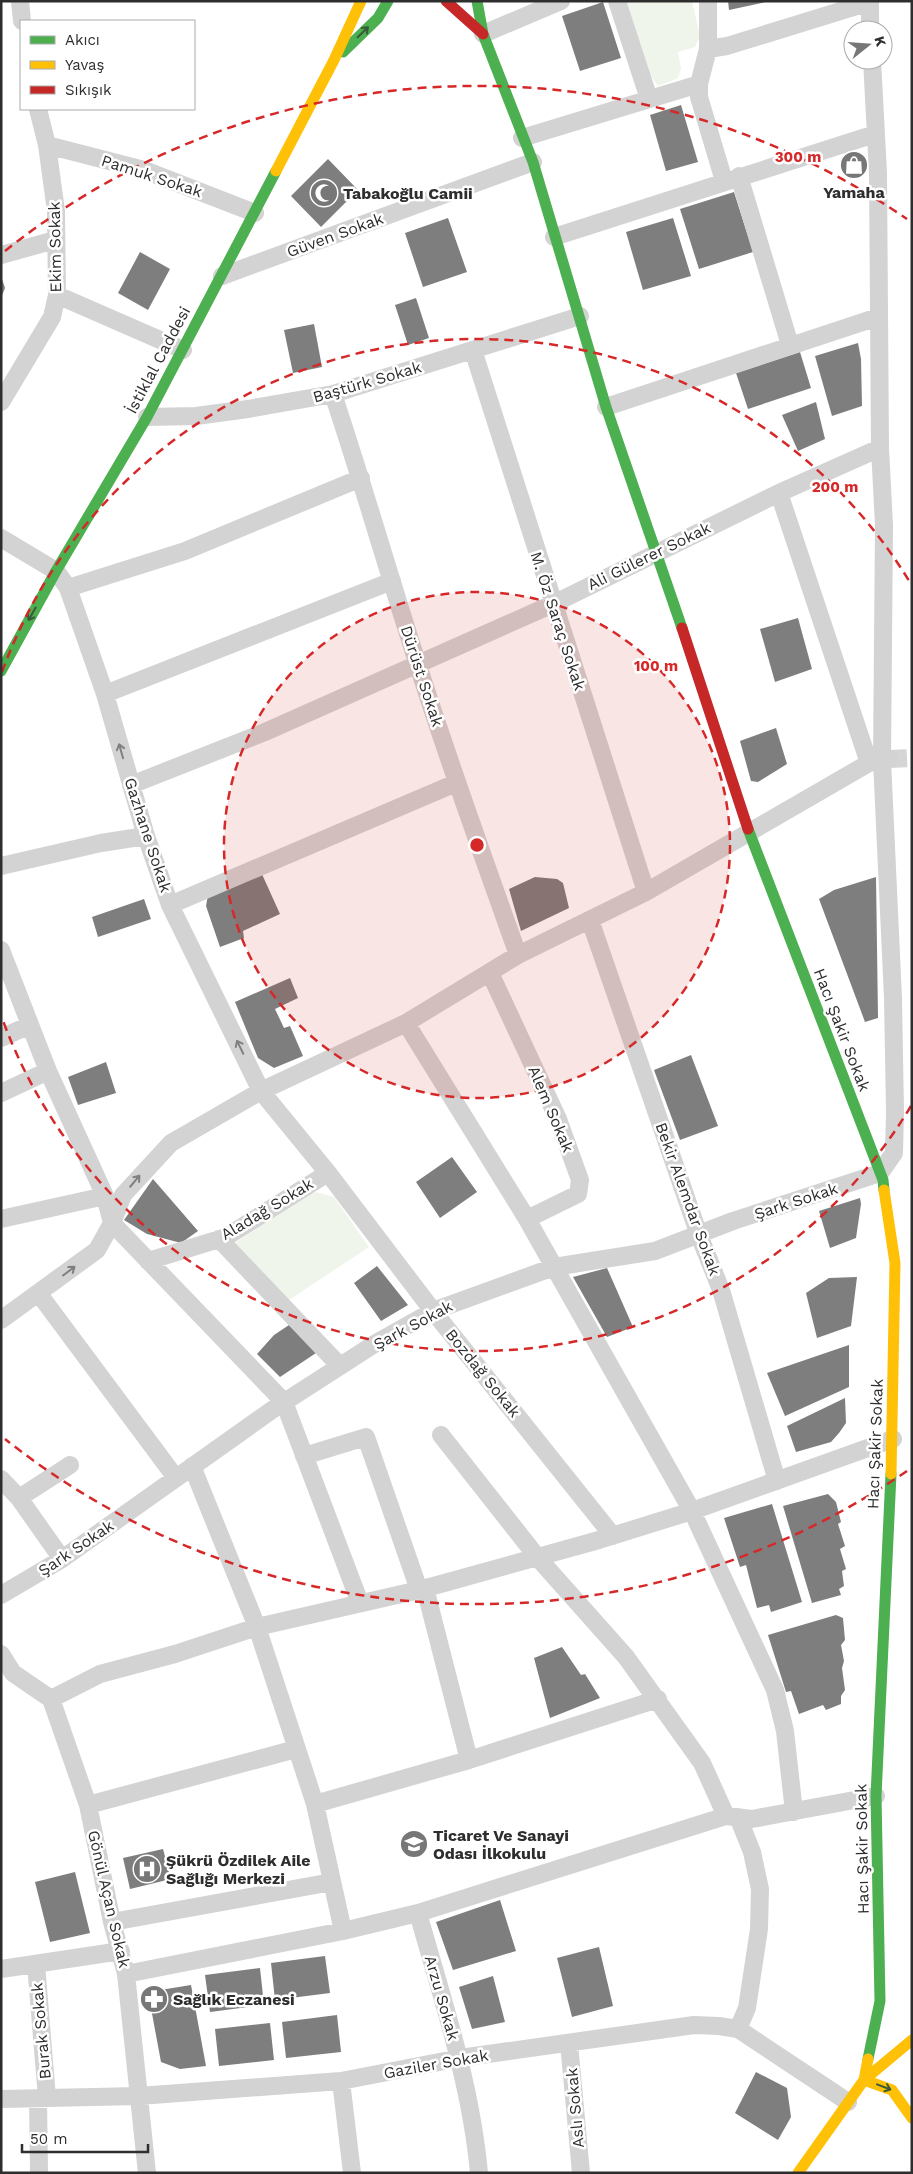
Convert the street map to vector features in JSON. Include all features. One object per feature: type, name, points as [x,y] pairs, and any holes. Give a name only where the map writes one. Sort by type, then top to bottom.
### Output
[{"type":"street","points":[[20,1],[22,20]]},
{"type":"street","name":"İstiklal Caddesi","points":[[1,671],[56,571],[147,417],[183,350],[334,60],[360,1]]},
{"type":"street","name":"İstiklal Caddesi","points":[[334,60],[378,18],[388,1]]},
{"type":"street","points":[[446,1],[483,34]]},
{"type":"street","points":[[457,1],[483,34]]},
{"type":"street","points":[[477,1],[483,34]]},
{"type":"street","points":[[483,34],[561,1]]},
{"type":"street","points":[[617,1],[649,99]]},
{"type":"street","points":[[708,1],[708,49],[699,84],[700,97],[732,179],[790,345]]},
{"type":"street","points":[[708,49],[727,46],[870,2],[870,20]]},
{"type":"street","points":[[378,18],[400,5]]},
{"type":"street","name":"Hacı Şakir Sokak","points":[[483,34],[522,138],[533,162],[606,407],[657,551],[749,832],[883,1180],[896,1263],[893,1439],[876,1796],[880,2001],[864,2080]]},
{"type":"street","points":[[872,70],[874,134],[878,173],[880,448],[884,525],[880,761],[893,988],[895,1111],[894,1153],[880,1174]]},
{"type":"street","points":[[522,138],[699,84]]},
{"type":"street","name":"Ekim Sokak","points":[[1,402],[52,317],[57,295],[56,211],[47,145],[38,110]]},
{"type":"street","points":[[554,237],[874,134]]},
{"type":"street","name":"Pamuk Sokak","points":[[47,145],[144,170],[255,213]]},
{"type":"street","name":"Güven Sokak","points":[[222,276],[533,162]]},
{"type":"street","points":[[1,255],[55,240]]},
{"type":"street","points":[[57,295],[183,350]]},
{"type":"street","name":"Baştürk Sokak","points":[[147,417],[196,416],[333,394],[580,316]]},
{"type":"street","points":[[606,407],[878,317]]},
{"type":"street","name":"M. Öz Saraç Sokak","points":[[473,350],[646,892]]},
{"type":"street","name":"Dürüst Sokak","points":[[333,394],[456,783],[518,955]]},
{"type":"street","name":"Ali Gülerer Sokak","points":[[131,785],[265,732],[553,604],[657,551],[880,448]]},
{"type":"street","points":[[68,588],[185,551],[361,478]]},
{"type":"street","points":[[779,493],[880,761]]},
{"type":"street","points":[[1,538],[56,571]]},
{"type":"street","name":"Gazhane Sokak","points":[[56,571],[68,588],[105,694],[146,836],[170,905],[261,1091]]},
{"type":"street","points":[[105,694],[392,580]]},
{"type":"street","points":[[1,1320],[97,1250],[112,1223],[123,1195],[171,1143],[261,1091],[406,1023],[518,955],[646,892],[749,832],[880,761]]},
{"type":"street","points":[[170,905],[456,783]]},
{"type":"street","points":[[1,866],[101,843],[146,836]]},
{"type":"street","name":"Bekir Alemdar Sokak","points":[[590,920],[699,1235],[721,1290],[777,1481]]},
{"type":"street","points":[[1,950],[48,1071],[105,1196],[112,1223],[284,1402],[360,1603]]},
{"type":"street","name":"Alem Sokak","points":[[490,973],[558,1119],[580,1180],[578,1194],[527,1219]]},
{"type":"street","points":[[406,1023],[527,1219],[692,1511],[775,1690],[785,1731],[794,1812]]},
{"type":"street","points":[[1,1038],[30,1025]]},
{"type":"street","points":[[1,1093],[48,1071]]},
{"type":"street","name":"Bozdağ Sokak","points":[[261,1091],[328,1173],[433,1311],[613,1536]]},
{"type":"street","name":"Aladağ Sokak","points":[[148,1261],[219,1239],[328,1173]]},
{"type":"street","name":"Şark Sokak","points":[[1,1596],[62,1559],[284,1402],[340,1366],[433,1311],[554,1268],[655,1251],[733,1221],[880,1174]]},
{"type":"street","points":[[1,1219],[105,1196]]},
{"type":"street","points":[[219,1239],[340,1366]]},
{"type":"street","points":[[39,1294],[176,1478]]},
{"type":"street","points":[[441,1435],[538,1558],[626,1657],[658,1699],[702,1763],[752,1852],[760,1889],[759,1929],[747,2008],[738,2029]]},
{"type":"street","points":[[304,1456],[366,1437],[422,1589],[469,1760]]},
{"type":"street","points":[[1,1654],[13,1673],[51,1700],[100,1674],[175,1654],[257,1626],[422,1589],[613,1536],[692,1511],[893,1439]]},
{"type":"street","points":[[18,1498],[70,1464]]},
{"type":"street","points":[[192,1466],[257,1626],[315,1804],[343,1930]]},
{"type":"street","points":[[1,1479],[18,1498],[62,1559]]},
{"type":"street","points":[[315,1804],[469,1760],[658,1699]]},
{"type":"street","name":"Gönül Açan Sokak","points":[[51,1700],[88,1805],[112,1922],[126,1974],[147,2173]]},
{"type":"street","points":[[88,1805],[296,1749]]},
{"type":"street","points":[[126,1974],[418,1913],[732,1817],[752,1819],[876,1796]]},
{"type":"street","points":[[112,1922],[332,1882]]},
{"type":"street","name":"Arzu Sokak","points":[[418,1913],[460,2058],[477,2150],[479,2173]]},
{"type":"street","points":[[1,1969],[121,1951]]},
{"type":"street","name":"Burak Sokak","points":[[36,1964],[42,2098],[39,2173]]},
{"type":"street","name":"Gaziler Sokak","points":[[1,2099],[139,2096],[341,2081],[460,2058],[694,2025],[738,2029],[848,2102]]},
{"type":"street","points":[[798,2173],[864,2080],[912,2040]]},
{"type":"street","name":"Aslı Sokak","points":[[569,2044],[581,2173]]},
{"type":"street","points":[[864,2080],[892,2090],[912,2118]]},
{"type":"street","points":[[341,2081],[352,2173]]},
{"type":"shaded area","points":[[625,1],[692,1],[700,36],[695,47],[678,52],[681,69],[678,78],[658,86],[648,72]]},
{"type":"shaded area","points":[[316,1192],[334,1197],[369,1247],[286,1302],[232,1245],[305,1196]]},
{"type":"building","points":[[728,1],[766,1],[766,2],[729,10]]},
{"type":"building","points":[[603,2],[621,58],[580,71],[562,16]]},
{"type":"building","points":[[681,105],[698,162],[666,171],[650,115]]},
{"type":"building","name":"Tabakoğlu Camii","points":[[328,159],[358,190],[321,227],[291,196]]},
{"type":"building","points":[[734,192],[753,252],[699,269],[680,209]]},
{"type":"building","points":[[448,218],[467,272],[423,287],[405,233]]},
{"type":"building","points":[[673,218],[691,276],[643,290],[626,232]]},
{"type":"building","points":[[140,252],[170,269],[148,310],[118,293]]},
{"type":"building","points":[[1,276],[5,288],[1,298]]},
{"type":"building","points":[[416,298],[429,338],[408,345],[395,305]]},
{"type":"building","points":[[314,324],[322,367],[293,373],[284,330]]},
{"type":"building","points":[[858,343],[861,359],[862,406],[832,416],[815,356]]},
{"type":"building","points":[[800,352],[811,388],[748,409],[736,373]]},
{"type":"building","points":[[816,402],[825,439],[798,451],[782,415]]},
{"type":"building","points":[[798,618],[812,669],[775,682],[760,629]]},
{"type":"building","points":[[776,728],[787,764],[758,782],[751,781],[740,741]]},
{"type":"building","points":[[261,872],[280,914],[243,931],[244,938],[220,947],[206,906],[208,895]]},
{"type":"building","points":[[535,877],[557,879],[563,883],[569,908],[521,931],[509,889]]},
{"type":"building","points":[[876,877],[878,1018],[865,1022],[819,899],[834,890]]},
{"type":"building","points":[[144,899],[151,919],[98,937],[92,917]]},
{"type":"building","points":[[290,978],[298,998],[275,1009],[284,1028],[290,1026],[303,1056],[274,1068],[258,1058],[235,1002]]},
{"type":"building","points":[[691,1055],[718,1126],[680,1140],[654,1070]]},
{"type":"building","points":[[106,1062],[116,1093],[78,1105],[68,1077]]},
{"type":"building","points":[[452,1157],[477,1192],[440,1218],[416,1182]]},
{"type":"building","points":[[153,1179],[198,1231],[181,1243],[147,1234],[124,1220]]},
{"type":"building","points":[[860,1198],[861,1204],[856,1238],[830,1248],[819,1211]]},
{"type":"building","points":[[377,1266],[408,1305],[381,1321],[354,1283]]},
{"type":"building","points":[[607,1268],[633,1327],[607,1337],[573,1277]]},
{"type":"building","points":[[857,1277],[851,1326],[817,1338],[806,1293],[829,1278]]},
{"type":"building","points":[[292,1323],[319,1351],[280,1377],[257,1354],[274,1335]]},
{"type":"building","points":[[849,1345],[849,1387],[785,1416],[767,1373]]},
{"type":"building","points":[[845,1398],[846,1423],[831,1442],[796,1452],[787,1426]]},
{"type":"building","points":[[828,1494],[836,1502],[841,1522],[838,1524],[845,1546],[840,1549],[846,1569],[842,1571],[844,1586],[839,1589],[841,1595],[812,1603],[783,1506]]},
{"type":"building","points":[[772,1504],[802,1602],[771,1612],[769,1605],[757,1608],[746,1565],[740,1567],[724,1518]]},
{"type":"building","points":[[836,1615],[843,1618],[845,1640],[841,1645],[844,1661],[842,1668],[845,1690],[841,1696],[841,1704],[826,1710],[823,1705],[799,1714],[791,1691],[786,1692],[768,1635]]},
{"type":"building","points":[[562,1647],[581,1675],[585,1674],[600,1698],[550,1718],[534,1658]]},
{"type":"building","name":"Şükrü Özdilek Aile Sağlığı Merkezi","points":[[163,1849],[171,1879],[130,1889],[123,1858]]},
{"type":"building","points":[[75,1872],[90,1933],[50,1942],[35,1882]]},
{"type":"building","points":[[500,1900],[516,1951],[453,1970],[436,1922]]},
{"type":"building","points":[[599,1947],[613,2006],[572,2017],[557,1958]]},
{"type":"building","points":[[325,1956],[330,1993],[275,2000],[271,1963]]},
{"type":"building","points":[[260,1968],[264,2005],[210,2012],[205,1975]]},
{"type":"building","points":[[493,1976],[505,2022],[472,2029],[459,1987]]},
{"type":"building","points":[[191,1985],[206,2066],[180,2069],[161,2062],[148,1992]]},
{"type":"building","points":[[337,2015],[341,2052],[286,2058],[282,2022]]},
{"type":"building","points":[[270,2023],[274,2060],[219,2066],[215,2029]]},
{"type":"building","points":[[756,2072],[787,2088],[791,2117],[778,2140],[735,2113]]},
{"type":"tunnel","points":[[889,759],[912,758]]},
{"type":"traffic: fast","points":[[343,52],[378,18],[388,1]]},
{"type":"traffic: fast","points":[[477,1],[483,34],[533,162],[606,407],[682,628]]},
{"type":"traffic: fast","points":[[1,671],[56,571],[147,417],[276,171]]},
{"type":"traffic: fast","points":[[748,829],[883,1180],[884,1190]]},
{"type":"traffic: fast","points":[[868,2059],[880,2001],[876,1796],[891,1474]]},
{"type":"traffic: slow","points":[[276,171],[334,60],[361,1]]},
{"type":"traffic: slow","points":[[884,1190],[895,1263],[891,1474]]},
{"type":"traffic: slow","points":[[912,2040],[864,2080],[892,2090],[912,2118]]},
{"type":"traffic: slow","points":[[798,2173],[864,2080],[868,2059]]},
{"type":"traffic: jam","points":[[446,1],[483,34]]},
{"type":"traffic: jam","points":[[682,628],[748,829]]},
{"type":"place","name":"Yamaha","points":[[854,165]]},
{"type":"place","name":"Tabakoğlu Camii","points":[[324,193]]},
{"type":"place","name":"Ticaret Ve Sanayi Odası İlkokulu","points":[[414,1844]]},
{"type":"place","name":"Şükrü Özdilek Aile Sağlığı Merkezi","points":[[147,1869]]},
{"type":"place","name":"Sağlık Eczanesi","points":[[154,1999]]}]
